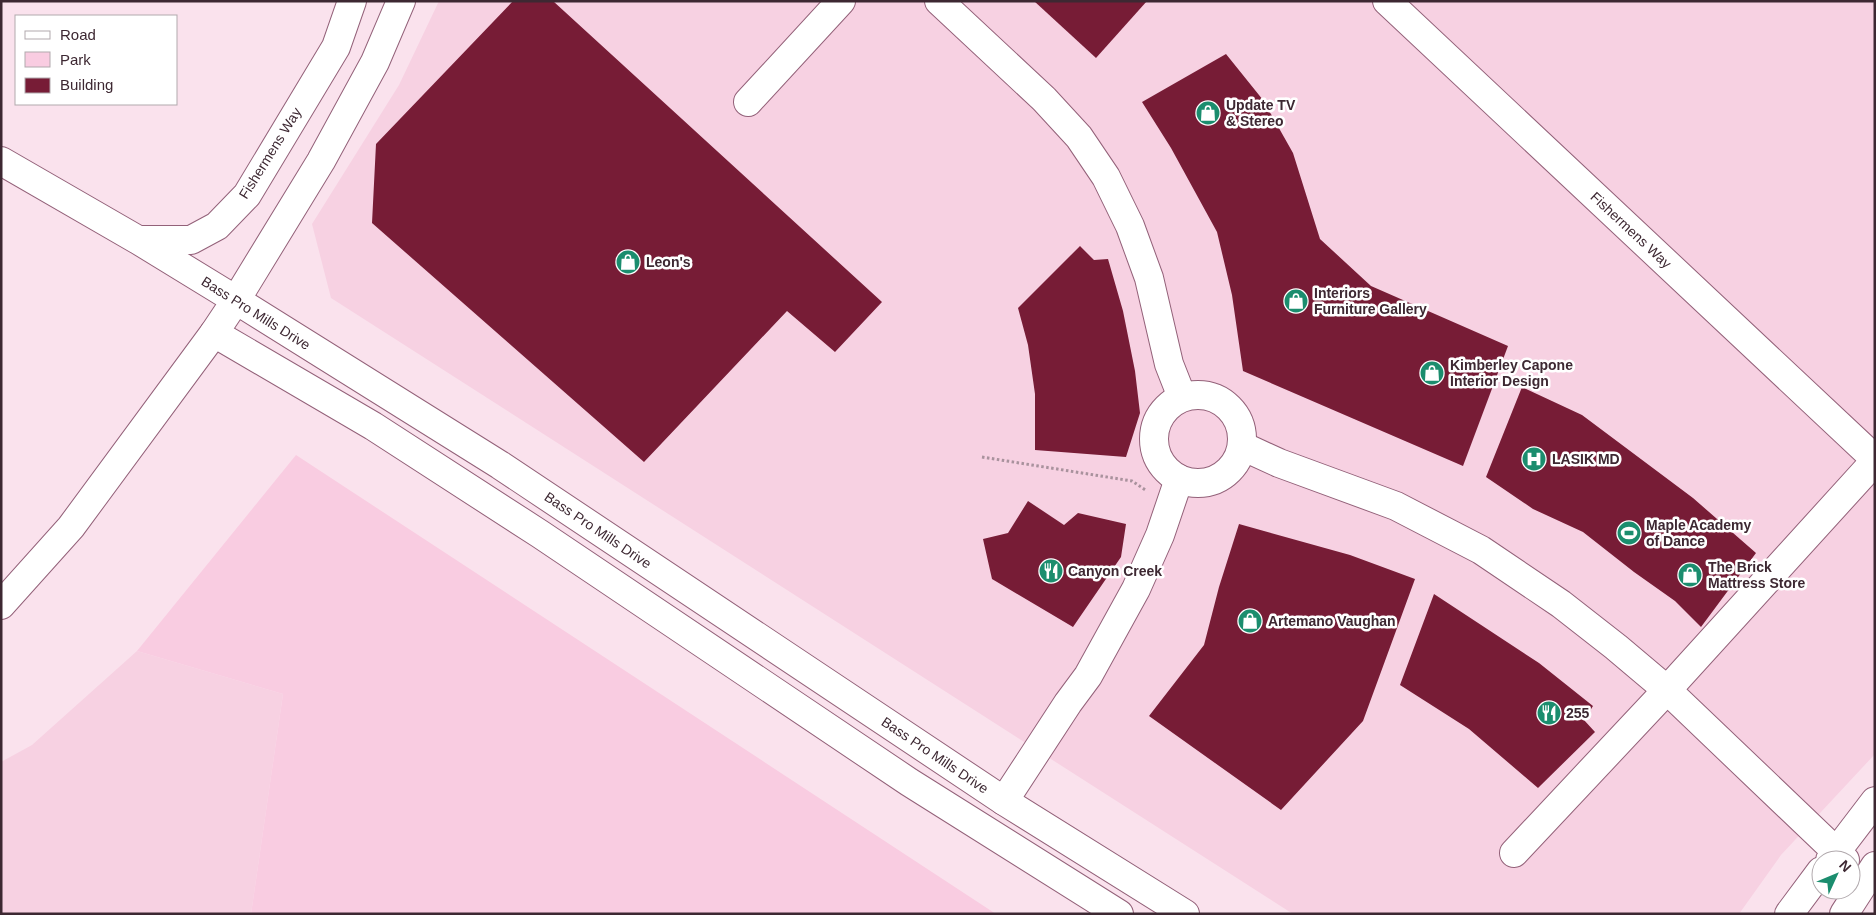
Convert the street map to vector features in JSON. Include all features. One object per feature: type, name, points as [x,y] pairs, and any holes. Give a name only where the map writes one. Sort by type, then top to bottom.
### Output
[{"type":"main road","name":"Fishermens Way","points":[[138,240],[191,240],[217,226],[247,195],[336,48],[352,1]]},
{"type":"main road","points":[[1,605],[71,527],[214,333],[236,300],[321,161],[375,62],[401,1]]},
{"type":"main road","points":[[748,102],[841,1]]},
{"type":"main road","points":[[939,1],[1044,99],[1079,137],[1106,177],[1130,226],[1149,278],[1169,364],[1182,397]]},
{"type":"main road","name":"Fishermens Way","points":[[1387,1],[1875,460]]},
{"type":"main road","name":"Bass Pro Mills Drive","points":[[1,161],[138,240],[500,465],[1004,801],[1185,914]]},
{"type":"main road","points":[[214,333],[373,426],[540,534],[909,782],[1119,914]]},
{"type":"main road","points":[[1198,395],[1213,397],[1226,405],[1236,417],[1242,431],[1242,446],[1236,461],[1227,473],[1214,480],[1198,483],[1179,478],[1170,473],[1160,461],[1154,447],[1154,431],[1159,417],[1169,405],[1182,397],[1198,395]]},
{"type":"main road","points":[[1242,446],[1279,463],[1396,506],[1481,550],[1561,604],[1667,690],[1831,850]]},
{"type":"main road","points":[[1514,853],[1667,690],[1875,460]]},
{"type":"main road","points":[[1004,801],[1068,703],[1088,676],[1136,589],[1160,535],[1179,478]]},
{"type":"main road","points":[[1853,850],[1875,801]]},
{"type":"main road","points":[[1789,914],[1811,895]]},
{"type":"main road","points":[[1844,914],[1845,900]]},
{"type":"path","points":[[982,458],[1132,481],[1170,505]]},
{"type":"shaded area","points":[[439,1],[1875,1],[1875,754],[1781,855],[1739,914],[1293,914],[331,298],[312,224],[399,85]]},
{"type":"shaded area","points":[[137,651],[283,694],[251,914],[1,914],[1,762],[32,745]]},
{"type":"green space","points":[[296,455],[996,914],[251,914],[283,694],[137,651]]},
{"type":"building","name":"Leon's","points":[[513,1],[553,1],[882,302],[835,352],[787,311],[644,462],[372,223],[376,144]]},
{"type":"building","points":[[1034,1],[1147,1],[1096,58]]},
{"type":"building","points":[[1226,54],[1263,100],[1293,153],[1320,239],[1371,286],[1508,346],[1463,466],[1243,371],[1232,295],[1217,232],[1171,148],[1142,102]]},
{"type":"building","points":[[1080,246],[1094,260],[1108,259],[1123,311],[1135,371],[1140,413],[1126,457],[1035,450],[1035,394],[1028,345],[1018,308]]},
{"type":"building","points":[[1522,387],[1582,415],[1693,498],[1756,553],[1701,627],[1675,601],[1583,532],[1533,509],[1486,477]]},
{"type":"building","name":"Canyon Creek","points":[[1028,501],[1064,525],[1078,513],[1126,524],[1121,557],[1073,627],[992,579],[983,539],[1008,533]]},
{"type":"building","points":[[1239,524],[1350,555],[1415,579],[1363,721],[1281,810],[1149,716],[1204,645],[1219,587]]},
{"type":"building","points":[[1434,594],[1539,663],[1593,706],[1584,720],[1595,732],[1538,788],[1469,729],[1400,685]]},
{"type":"place","name":"Update TV & Stereo","points":[[1208,113]]},
{"type":"place","name":"Leon's","points":[[628,262]]},
{"type":"place","name":"Interiors Furniture Gallery","points":[[1296,301]]},
{"type":"place","name":"Kimberley Capone Interior Design","points":[[1432,373]]},
{"type":"place","name":"LASIK MD","points":[[1534,459]]},
{"type":"place","name":"Maple Academy of Dance","points":[[1629,533]]},
{"type":"place","name":"Canyon Creek","points":[[1051,571]]},
{"type":"place","name":"The Brick Mattress Store","points":[[1690,575]]},
{"type":"place","name":"Artemano Vaughan","points":[[1250,621]]},
{"type":"place","name":"255","points":[[1549,713]]}]
